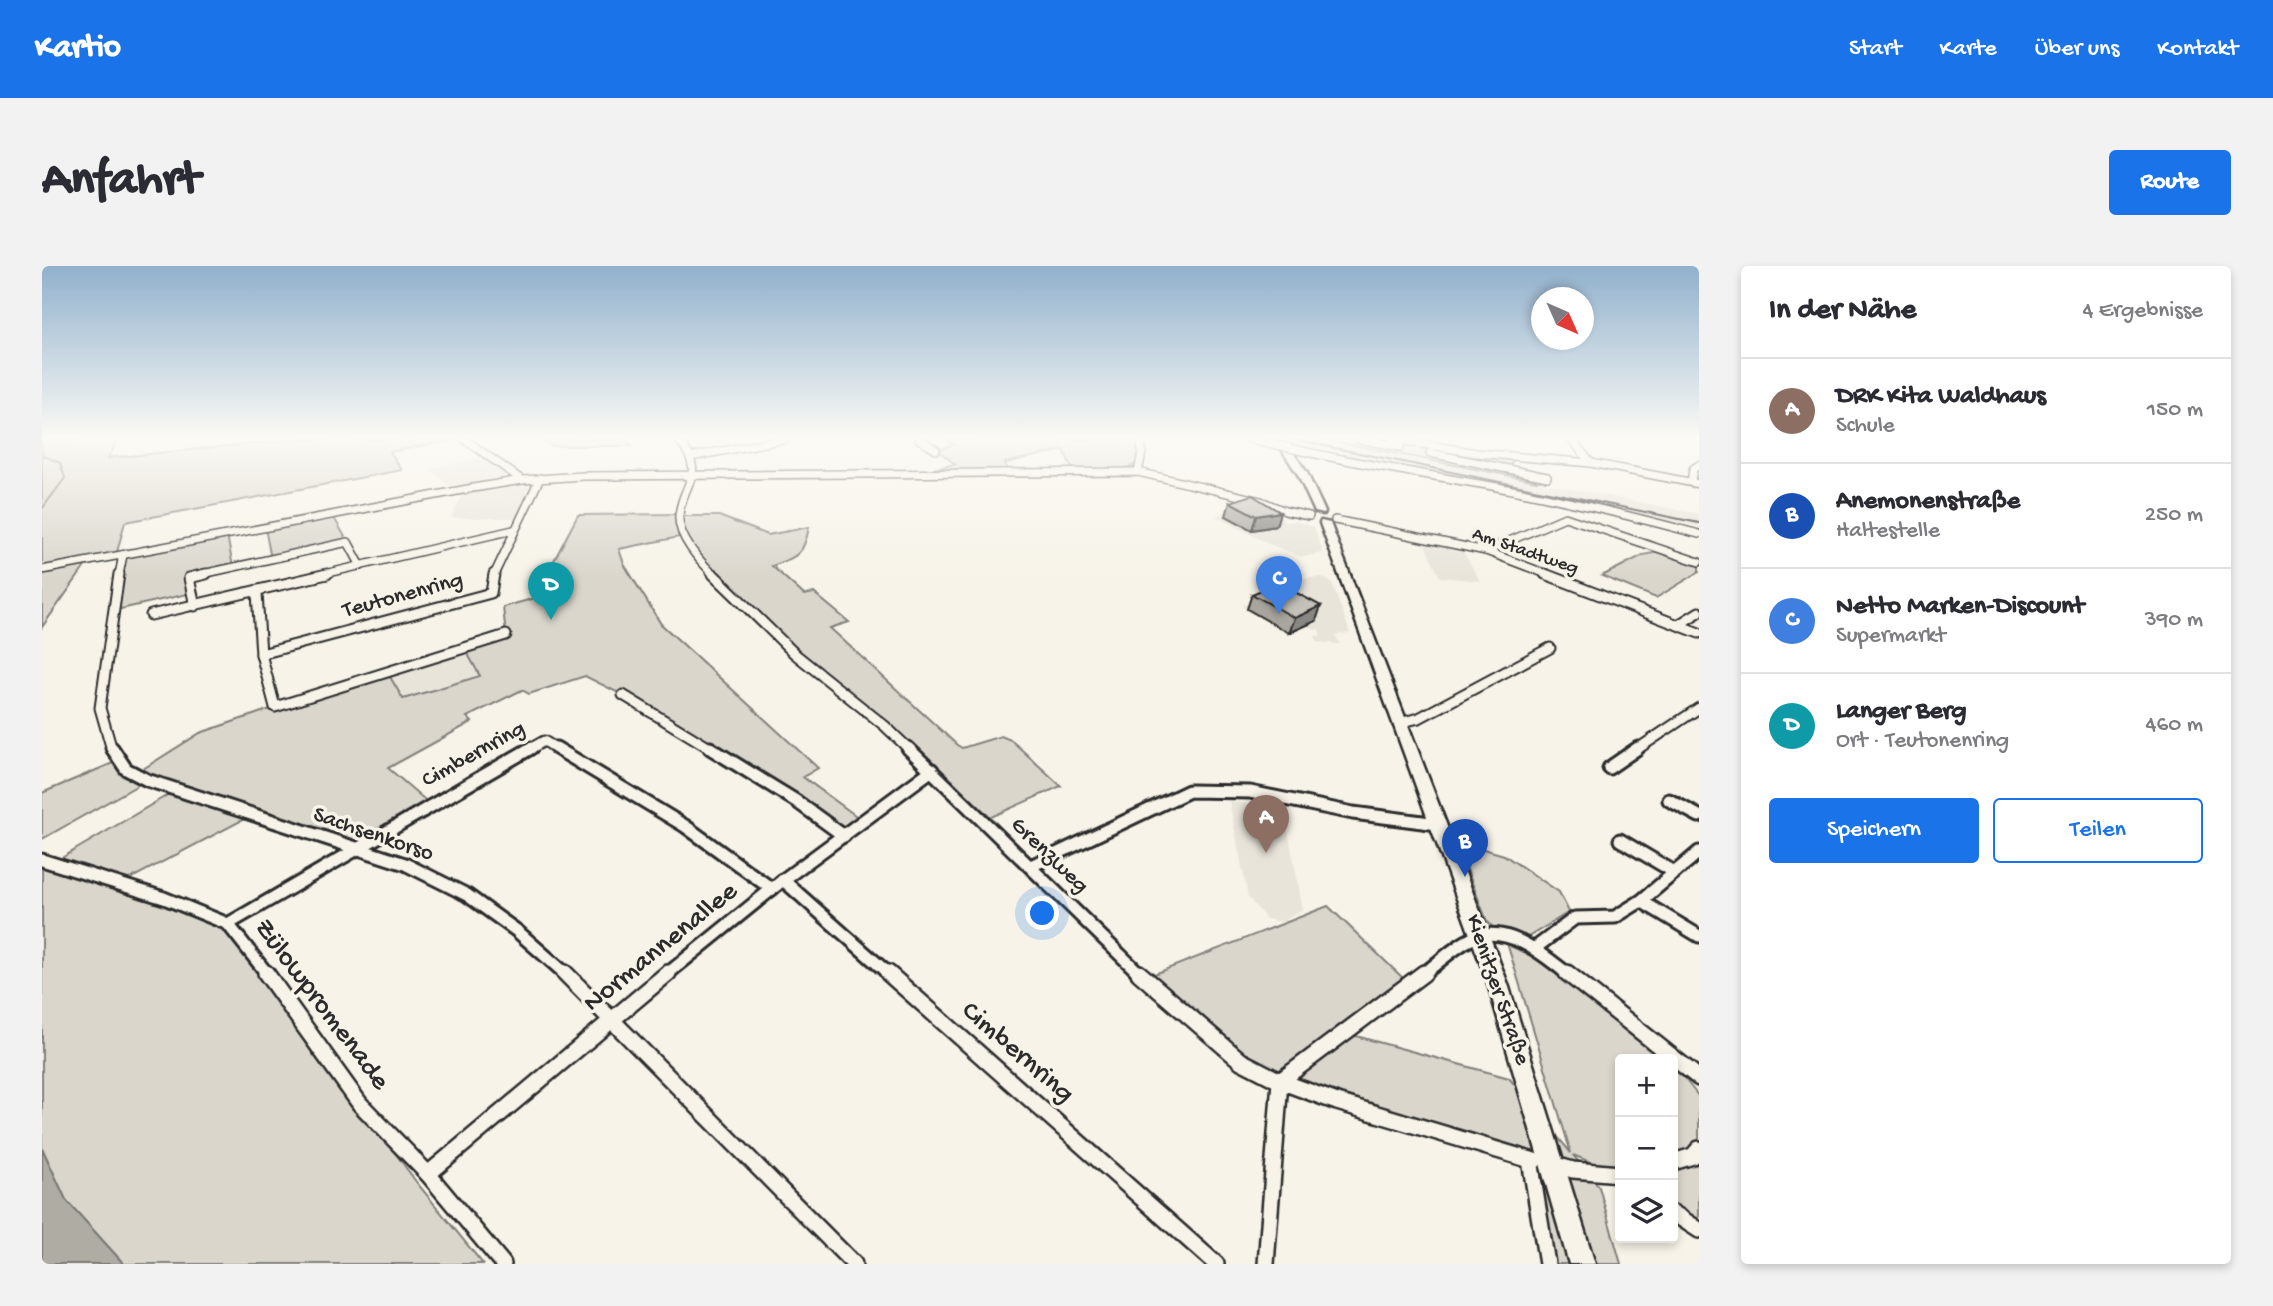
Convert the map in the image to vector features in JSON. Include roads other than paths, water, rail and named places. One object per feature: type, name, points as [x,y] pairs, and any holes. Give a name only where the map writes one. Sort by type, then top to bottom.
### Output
[{"type":"street","name":"Am Stadtweg","points":[[42,570],[492,486]]},
{"type":"street","name":"Teutonenring","points":[[261,654],[491,593],[494,574],[536,486]]},
{"type":"street","name":"Grenzweg","points":[[690,486],[679,516],[687,541],[709,570],[795,654],[885,726],[932,770],[1144,978],[1241,1061],[1280,1082],[1337,1102],[1538,1162],[1573,1170],[1615,1174]]},
{"type":"street","name":"Am Stadtweg","points":[[1196,486],[1261,501],[1285,512],[1486,551],[1699,633]]},
{"type":"street","name":"Kienitzer Straße","points":[[1308,486],[1514,1030],[1538,1162],[1546,1264]]},
{"type":"street","points":[[1487,486],[1609,510],[1699,534]]},
{"type":"street","points":[[1486,551],[1565,517],[1699,562]]},
{"type":"street","name":"Teutonenring","points":[[152,615],[257,593],[513,530]]},
{"type":"street","points":[[194,606],[188,578],[195,576],[348,542],[361,566]]},
{"type":"street","name":"Sachsenkorso","points":[[123,555],[112,611],[100,708],[112,750],[126,769],[157,783],[405,864],[467,895],[517,931],[612,1019],[854,1264]]},
{"type":"street","points":[[257,593],[261,654],[275,706],[506,635]]},
{"type":"street","points":[[1678,625],[1699,612]]},
{"type":"street","points":[[1399,723],[1419,718],[1550,648]]},
{"type":"street","points":[[623,695],[796,801],[844,836]]},
{"type":"street","points":[[1609,768],[1699,708]]},
{"type":"street","name":"Cimbernring","points":[[228,924],[544,741],[685,825],[778,885],[1216,1264]]},
{"type":"street","name":"Normannenallee","points":[[428,1174],[612,1019],[778,885],[932,770]]},
{"type":"street","points":[[1031,866],[1189,791],[1200,789],[1254,793],[1358,814],[1438,824]]},
{"type":"street","points":[[1669,800],[1699,816]]},
{"type":"street","points":[[1620,841],[1674,872]]},
{"type":"street","points":[[1535,948],[1575,918],[1615,917],[1641,901],[1699,852]]},
{"type":"street","name":"Zülowpromenade","points":[[42,860],[164,898],[228,924],[284,996],[359,1104],[428,1174],[503,1264]]},
{"type":"street","points":[[1641,901],[1699,936]]},
{"type":"street","points":[[1266,1264],[1280,1082],[1472,938],[1501,935],[1535,948],[1699,1077]]},
{"type":"street","points":[[1678,1160],[1693,1156],[1699,1149]]},
{"type":"street","name":"Kienitzer Straße","points":[[1538,1162],[1582,1264]]},
{"type":"street","points":[[1678,1216],[1699,1230]]},
{"type":"waterway","points":[[42,509],[59,486]]},
{"type":"railway","points":[[1517,486],[1699,523]]},
{"type":"place","name":"Netto Marken-Discount","points":[[1279,614]]},
{"type":"place","name":"Langer Berg","points":[[551,620]]},
{"type":"place","name":"DRK Kita Waldhaus","points":[[1266,853]]},
{"type":"place","name":"Anemonenstraße","points":[[1465,877]]}]
